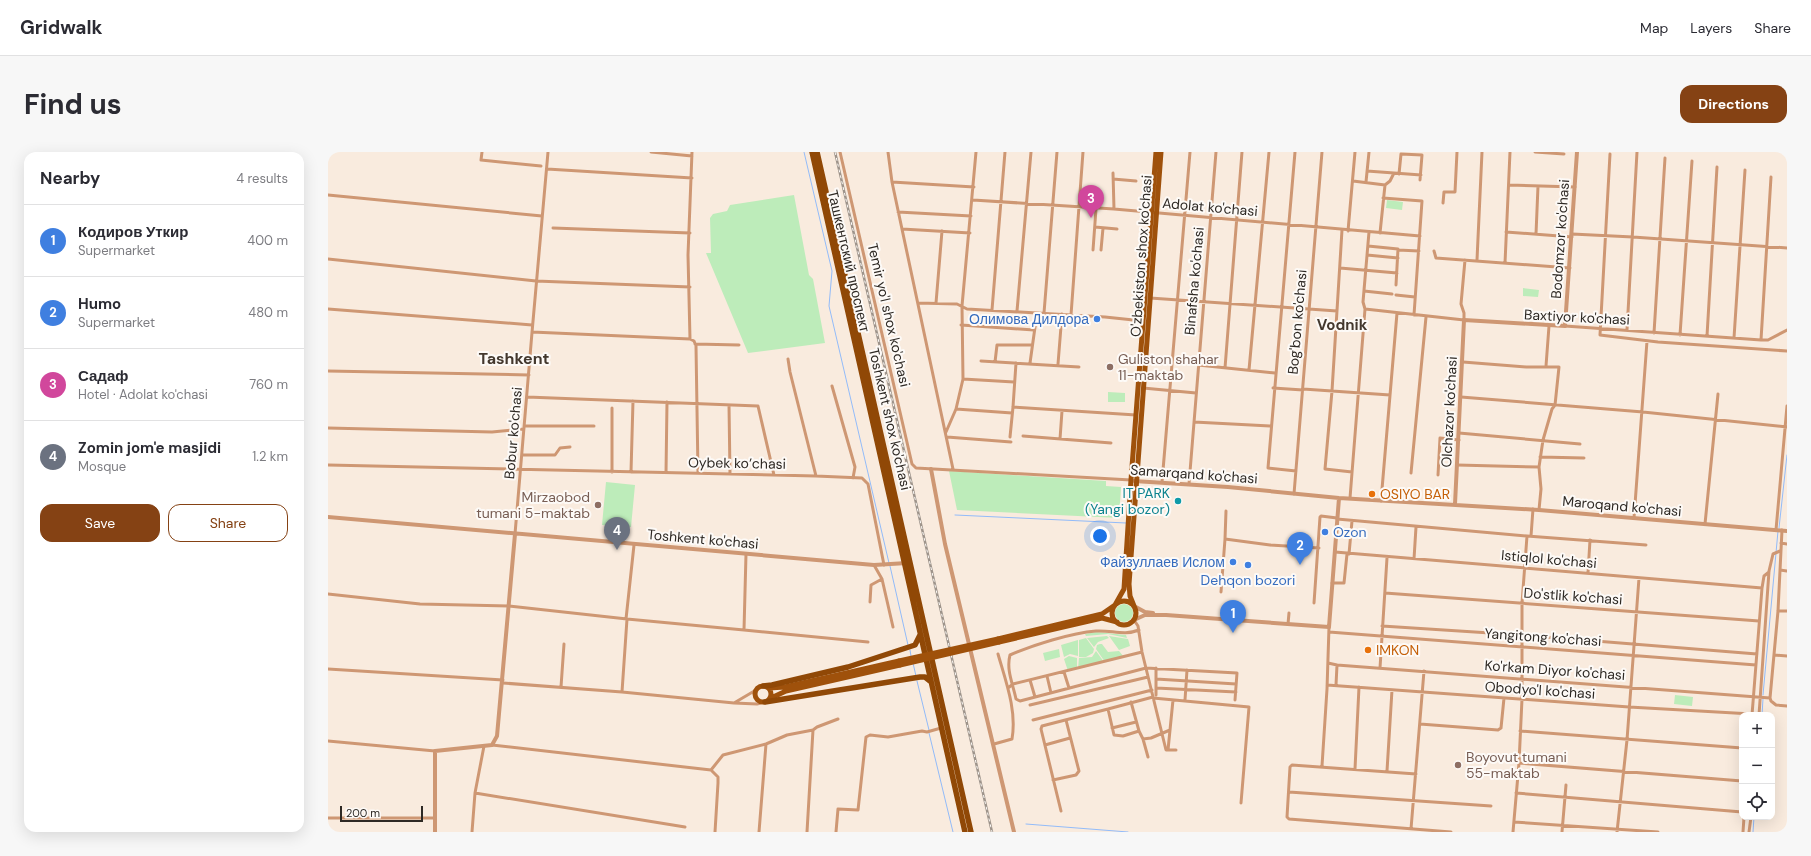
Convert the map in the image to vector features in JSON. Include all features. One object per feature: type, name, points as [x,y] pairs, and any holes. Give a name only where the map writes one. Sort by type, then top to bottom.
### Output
[{"type":"highway","name":"Ташкентский проспект","points":[[812,152],[906,563]]},
{"type":"highway","name":"Toshkent shox ko'chasi","points":[[817,152],[906,563],[936,694]]},
{"type":"highway","name":"Toshkent shox ko'chasi","points":[[906,563],[930,681],[936,694]]},
{"type":"highway","points":[[766,687],[848,667],[912,646],[918,642],[920,635]]},
{"type":"highway","points":[[765,702],[920,677],[925,677],[930,681]]},
{"type":"highway","points":[[936,694],[941,728],[965,832]]},
{"type":"highway","points":[[936,694],[971,832]]},
{"type":"main road","name":"O'zbekiston shox ko'chasi","points":[[1134,481],[1150,298],[1156,152]]},
{"type":"main road","name":"O'zbekiston shox ko'chasi","points":[[1134,481],[1136,415],[1143,321],[1161,152]]},
{"type":"main road","points":[[1117,622],[1112,614],[1124,589],[1131,530],[1134,481]]},
{"type":"main road","points":[[998,640],[1102,618],[1125,625],[1134,620],[1136,614],[1129,588],[1131,530]]},
{"type":"main road","points":[[900,663],[785,687],[766,687],[756,690],[755,694],[760,702],[765,702],[786,691],[1102,614],[1125,601],[1134,606]]},
{"type":"main road","points":[[766,687],[772,693],[771,698]]},
{"type":"street","points":[[482,152],[481,160],[541,166]]},
{"type":"street","name":"Bobur ko'chasi","points":[[492,745],[497,736],[503,681],[525,428],[532,325],[548,152]]},
{"type":"street","points":[[651,152],[692,154],[688,255],[690,287],[690,339]]},
{"type":"street","name":"Temir yo'l shox ko'chasi","points":[[840,152],[912,464],[916,468],[931,469]]},
{"type":"street","points":[[888,152],[898,212],[953,469]]},
{"type":"street","points":[[946,432],[956,409],[963,379],[961,325],[962,306],[973,200],[976,152]]},
{"type":"street","points":[[992,310],[1005,152]]},
{"type":"street","points":[[1017,311],[1031,152]]},
{"type":"street","points":[[1044,313],[1057,152]]},
{"type":"street","points":[[1071,315],[1082,152]]},
{"type":"street","points":[[1162,482],[1190,152]]},
{"type":"street","name":"Binafsha ko'chasi","points":[[1189,484],[1216,152]]},
{"type":"street","points":[[1225,368],[1242,152]]},
{"type":"street","points":[[1249,370],[1269,152]]},
{"type":"street","points":[[1295,152],[1280,307],[1268,468],[1296,471]]},
{"type":"street","name":"Bog'bon ko'chasi","points":[[1294,494],[1322,152]]},
{"type":"street","points":[[1348,231],[1355,152]]},
{"type":"street","points":[[1366,182],[1369,152]]},
{"type":"street","points":[[1443,203],[1444,192],[1455,192],[1457,152]]},
{"type":"street","points":[[1477,260],[1482,152]]},
{"type":"street","points":[[1505,263],[1510,152]]},
{"type":"street","points":[[1535,152],[1564,154]]},
{"type":"street","name":"Bodomzor ko'chasi","points":[[1565,326],[1577,152]]},
{"type":"street","points":[[1627,330],[1637,152]]},
{"type":"street","points":[[1399,174],[1400,154],[1422,156],[1420,180]]},
{"type":"street","points":[[1610,154],[1600,335],[1648,341],[1787,351]]},
{"type":"street","points":[[1654,332],[1665,158]]},
{"type":"street","points":[[1680,335],[1692,161]]},
{"type":"street","points":[[1707,336],[1714,243],[1717,167]]},
{"type":"street","points":[[547,169],[692,178]]},
{"type":"street","points":[[1734,338],[1745,170]]},
{"type":"street","points":[[1367,171],[1421,175]]},
{"type":"street","points":[[1113,173],[1114,209]]},
{"type":"street","points":[[1380,233],[1385,185],[1390,181],[1394,173]]},
{"type":"street","points":[[1761,340],[1768,246],[1771,177]]},
{"type":"street","points":[[1113,179],[1136,181]]},
{"type":"street","points":[[1353,181],[1385,185]]},
{"type":"street","points":[[892,182],[974,187]]},
{"type":"street","points":[[1509,185],[1575,187]]},
{"type":"street","points":[[1536,234],[1538,186]]},
{"type":"street","points":[[328,195],[542,216]]},
{"type":"street","points":[[1383,198],[1422,201],[1414,315]]},
{"type":"street","name":"Adolat ko'chasi","points":[[973,200],[1114,209],[1210,219],[1420,236]]},
{"type":"street","points":[[1093,250],[1096,209]]},
{"type":"street","points":[[898,212],[971,216]]},
{"type":"street","points":[[1095,227],[1117,229]]},
{"type":"street","points":[[553,228],[690,233]]},
{"type":"street","points":[[1101,250],[1103,228]]},
{"type":"street","points":[[902,229],[970,233]]},
{"type":"street","points":[[1342,230],[1332,391],[1325,469],[1352,472]]},
{"type":"street","points":[[936,303],[942,231]]},
{"type":"street","points":[[1350,498],[1365,309],[1363,302],[1369,232]]},
{"type":"street","points":[[1506,232],[1572,236],[1660,238],[1787,248]]},
{"type":"street","points":[[1368,246],[1419,251]]},
{"type":"street","points":[[1396,285],[1398,249]]},
{"type":"street","points":[[1434,251],[1436,258],[1570,268]]},
{"type":"street","points":[[1367,255],[1398,258]]},
{"type":"street","points":[[328,259],[536,281],[690,287]]},
{"type":"street","points":[[1464,320],[1464,313],[1461,304],[1465,260]]},
{"type":"street","points":[[1340,268],[1397,273]]},
{"type":"street","points":[[1364,291],[1392,294]]},
{"type":"street","points":[[1396,295],[1415,297]]},
{"type":"street","points":[[1150,298],[1337,311]]},
{"type":"street","points":[[918,303],[936,303],[962,306],[967,309],[1062,314],[1143,321]]},
{"type":"street","points":[[328,309],[532,325]]},
{"type":"street","name":"Baxtiyor ko'chasi","points":[[1365,309],[1397,314],[1464,320],[1761,340],[1768,340],[1787,330]]},
{"type":"street","points":[[1030,363],[1037,313]]},
{"type":"street","points":[[1058,364],[1062,314]]},
{"type":"street","points":[[1381,500],[1397,314]]},
{"type":"street","points":[[1411,473],[1426,317]]},
{"type":"street","name":"Olchazor ko'chasi","points":[[1455,504],[1464,320]]},
{"type":"street","points":[[961,325],[1034,330]]},
{"type":"street","points":[[1546,366],[1550,326]]},
{"type":"street","points":[[532,332],[690,339],[696,346],[698,473]]},
{"type":"street","points":[[1634,518],[1648,341]]},
{"type":"street","points":[[695,344],[739,345]]},
{"type":"street","points":[[996,362],[997,345],[1032,345]]},
{"type":"street","points":[[788,360],[816,476]]},
{"type":"street","points":[[981,360],[996,362],[1058,364],[1079,367]]},
{"type":"street","points":[[1463,362],[1486,363],[1500,366],[1559,367],[1555,405],[1552,409],[1543,440],[1538,467],[1541,489],[1539,510]]},
{"type":"street","points":[[1010,437],[1016,363]]},
{"type":"street","points":[[1198,365],[1275,373]]},
{"type":"street","points":[[328,371],[529,375]]},
{"type":"street","points":[[963,379],[1014,382]]},
{"type":"street","points":[[832,386],[855,467],[853,478]]},
{"type":"street","points":[[1143,388],[1196,393]]},
{"type":"street","points":[[1274,388],[1390,394]]},
{"type":"street","points":[[1705,524],[1718,394]]},
{"type":"street","points":[[527,397],[758,406],[774,475]]},
{"type":"street","points":[[1461,397],[1643,412],[1786,427]]},
{"type":"street","points":[[631,472],[633,401]]},
{"type":"street","points":[[666,473],[667,402]]},
{"type":"street","points":[[729,405],[730,474]]},
{"type":"street","points":[[1776,530],[1787,406]]},
{"type":"street","points":[[1013,407],[1136,415]]},
{"type":"street","points":[[612,408],[612,472]]},
{"type":"street","points":[[956,409],[1012,413]]},
{"type":"street","points":[[1060,439],[1062,411]]},
{"type":"street","points":[[1194,422],[1270,426]]},
{"type":"street","points":[[328,428],[492,432],[525,428],[594,426]]},
{"type":"street","points":[[1459,433],[1580,444]]},
{"type":"street","points":[[1023,436],[1110,443]]},
{"type":"street","points":[[947,437],[1011,442]]},
{"type":"street","points":[[1438,475],[1440,438],[1459,440]]},
{"type":"street","points":[[522,455],[554,456],[560,448],[570,447]]},
{"type":"street","points":[[1540,457],[1584,458]]},
{"type":"street","name":"Oybek ko’chasi","points":[[328,465],[862,478],[868,484],[886,565]]},
{"type":"street","points":[[1457,466],[1538,467]]},
{"type":"street","points":[[931,469],[945,544],[981,687],[1014,832]]},
{"type":"street","name":"Samarqand ko'chasi","points":[[931,469],[953,469],[1162,482],[1339,498],[1455,504]]},
{"type":"street","points":[[1322,766],[1329,629],[1339,498]]},
{"type":"street","name":"Maroqand ko'chasi","points":[[1455,504],[1533,509],[1785,531]]},
{"type":"street","points":[[1513,832],[1519,763],[1522,700],[1521,635],[1524,568],[1533,509]]},
{"type":"street","points":[[1221,592],[1226,510]]},
{"type":"street","points":[[1314,603],[1321,516],[1352,521],[1646,545]]},
{"type":"street","name":"Toshkent ko'chasi","points":[[328,517],[874,565],[894,565],[906,563]]},
{"type":"street","points":[[1332,583],[1344,583],[1352,521]]},
{"type":"street","points":[[1414,560],[1416,526]]},
{"type":"street","points":[[1785,531],[1780,551],[1778,611],[1770,698],[1776,705],[1787,706]]},
{"type":"street","points":[[1225,539],[1270,545],[1319,548]]},
{"type":"street","points":[[1588,573],[1590,540]]},
{"type":"street","points":[[1781,543],[1787,544]]},
{"type":"street","points":[[622,692],[634,544]]},
{"type":"street","points":[[1759,712],[1769,571],[1773,554],[1780,551]]},
{"type":"street","name":"Istiqlol ko'chasi","points":[[1335,552],[1387,558],[1762,588]]},
{"type":"street","points":[[744,630],[746,554]]},
{"type":"street","points":[[1380,668],[1387,558]]},
{"type":"street","points":[[874,565],[882,579],[892,627]]},
{"type":"street","points":[[1780,570],[1787,571]]},
{"type":"street","points":[[1752,712],[1762,588],[1764,576],[1769,571]]},
{"type":"street","points":[[1617,830],[1627,740],[1632,654],[1639,578]]},
{"type":"street","points":[[870,602],[871,585],[882,579]]},
{"type":"street","name":"Do'stlik ko'chasi","points":[[1385,593],[1759,621]]},
{"type":"street","points":[[328,594],[420,604],[509,606],[868,642]]},
{"type":"street","points":[[1134,606],[1145,612],[1166,615],[1288,624],[1329,629]]},
{"type":"street","points":[[1778,611],[1787,611]]},
{"type":"street","points":[[1288,624],[1289,613]]},
{"type":"street","points":[[1166,615],[1145,615],[1134,620],[1139,630],[1148,677],[1166,750],[1168,750]]},
{"type":"street","name":"Yangitong ko'chasi","points":[[1382,626],[1634,643],[1757,654]]},
{"type":"street","name":"Yangitong ko'chasi","points":[[1329,629],[1382,635],[1756,664]]},
{"type":"street","points":[[1139,630],[1124,634],[1098,631],[1084,633],[1010,655],[1008,662],[1010,675],[1018,700],[1035,697],[1146,668],[1237,673],[1235,700]]},
{"type":"street","points":[[561,687],[564,644]]},
{"type":"street","points":[[1008,688],[1013,684],[1142,652]]},
{"type":"street","points":[[994,744],[1012,739],[1014,721],[1008,688],[998,654]]},
{"type":"street","points":[[1774,655],[1787,656]]},
{"type":"street","name":"Ko'rkam Diyor ko'chasi","points":[[1328,664],[1770,698]]},
{"type":"street","points":[[1336,685],[1337,664]]},
{"type":"street","points":[[1154,697],[1156,688],[1156,668]]},
{"type":"street","points":[[328,669],[503,681],[734,703],[757,704],[765,702]]},
{"type":"street","points":[[1185,700],[1188,670]]},
{"type":"street","points":[[1411,829],[1424,671]]},
{"type":"street","points":[[1064,672],[1069,688]]},
{"type":"street","points":[[1118,675],[1120,684]]},
{"type":"street","points":[[1047,676],[1051,693]]},
{"type":"street","points":[[1030,705],[1148,677]]},
{"type":"street","points":[[1156,679],[1236,684]]},
{"type":"street","points":[[1030,680],[1035,697]]},
{"type":"street","name":"Obodyo'l ko'chasi","points":[[1327,685],[1739,714]]},
{"type":"street","points":[[1355,769],[1359,687]]},
{"type":"street","points":[[1156,688],[1236,692]]},
{"type":"street","points":[[734,703],[756,690]]},
{"type":"street","points":[[1033,720],[1152,690]]},
{"type":"street","points":[[1387,771],[1392,690]]},
{"type":"street","points":[[1061,811],[1041,729],[1042,726],[1154,697],[1249,707],[1241,803]]},
{"type":"street","points":[[1420,724],[1498,730],[1501,728],[1504,698]]},
{"type":"street","points":[[1168,750],[1172,700]]},
{"type":"street","points":[[1131,702],[1139,732],[1143,739],[1148,757]]},
{"type":"street","points":[[1108,709],[1112,728],[1116,736],[1139,732]]},
{"type":"street","points":[[710,770],[723,755],[766,744],[787,735],[813,730],[838,719]]},
{"type":"street","points":[[1054,780],[1076,775],[1079,771],[1066,720]]},
{"type":"street","points":[[1112,728],[1136,722]]},
{"type":"street","points":[[836,832],[838,809],[858,810],[866,737],[870,735],[888,737],[941,728]]},
{"type":"street","points":[[807,832],[813,730]]},
{"type":"street","points":[[1143,739],[1151,738],[1170,730]]},
{"type":"street","points":[[1520,731],[1739,748]]},
{"type":"street","points":[[1045,745],[1070,738]]},
{"type":"street","points":[[328,741],[435,752],[492,745],[710,770],[718,776],[715,832]]},
{"type":"street","points":[[759,832],[766,744]]},
{"type":"street","points":[[472,832],[475,793],[484,746]]},
{"type":"street","points":[[1168,750],[1176,750]]},
{"type":"street","points":[[435,752],[435,832]]},
{"type":"street","points":[[1519,763],[1739,781]]},
{"type":"street","points":[[1416,774],[1292,765],[1290,767],[1287,817],[1289,819],[1451,832]]},
{"type":"street","points":[[1562,832],[1566,785]]},
{"type":"street","points":[[1289,792],[1491,806]]},
{"type":"street","points":[[475,793],[685,826]]},
{"type":"street","points":[[1516,793],[1739,812]]},
{"type":"street","points":[[328,818],[435,818]]},
{"type":"street","points":[[1743,832],[1744,820]]},
{"type":"street","points":[[1749,832],[1751,820]]},
{"type":"street","points":[[1514,822],[1658,832]]},
{"type":"green space","points":[[794,195],[809,275],[813,279],[825,343],[748,353],[706,253],[711,253],[710,218],[713,214],[727,211],[730,205]]},
{"type":"green space","points":[[1387,200],[1403,202],[1402,210],[1386,208]]},
{"type":"green space","points":[[1523,288],[1539,290],[1538,297],[1523,296]]},
{"type":"green space","points":[[1108,392],[1125,393],[1125,402],[1108,402]]},
{"type":"green space","points":[[949,471],[1106,481],[1106,486],[1121,487],[1119,518],[957,510]]},
{"type":"green space","points":[[606,482],[635,485],[631,527],[602,525]]},
{"type":"green space","points":[[1124,604],[1130,607],[1133,613],[1130,619],[1124,622],[1118,619],[1115,613],[1118,607]]},
{"type":"green space","points":[[1096,632],[1126,635],[1127,638],[1108,634],[1086,636],[1085,634]]},
{"type":"green space","points":[[1107,636],[1109,638],[1098,642],[1094,647],[1087,638]]},
{"type":"green space","points":[[1109,636],[1128,639],[1130,646],[1119,650]]},
{"type":"green space","points":[[1086,638],[1094,649],[1093,653],[1086,657],[1079,657],[1079,640]]},
{"type":"green space","points":[[1078,640],[1078,656],[1070,654],[1064,657],[1061,645]]},
{"type":"green space","points":[[1102,644],[1108,652],[1119,651],[1124,657],[1105,662],[1096,649],[1097,645]]},
{"type":"green space","points":[[1059,649],[1060,657],[1045,661],[1043,653]]},
{"type":"green space","points":[[1096,651],[1104,662],[1078,669],[1079,658],[1092,657]]},
{"type":"green space","points":[[1069,656],[1077,658],[1077,669],[1068,671],[1064,659]]},
{"type":"green space","points":[[1675,695],[1693,697],[1692,706],[1674,704]]},
{"type":"waterway","points":[[804,152],[832,271],[829,306],[889,563]]},
{"type":"waterway","points":[[1779,528],[1787,455]]},
{"type":"waterway","points":[[955,515],[1126,523]]},
{"type":"waterway","points":[[1763,695],[1778,531]]},
{"type":"waterway","points":[[890,566],[908,645]]},
{"type":"waterway","points":[[910,650],[911,656]]},
{"type":"waterway","points":[[913,663],[916,676]]},
{"type":"waterway","points":[[917,681],[929,730]]},
{"type":"waterway","points":[[1762,712],[1763,699]]},
{"type":"waterway","points":[[929,733],[953,832]]},
{"type":"waterway","points":[[1753,832],[1754,820]]},
{"type":"waterway","points":[[1026,824],[1128,832]]},
{"type":"railway","points":[[835,152],[992,832]]},
{"type":"place","name":"Садаф","points":[[1091,218]]},
{"type":"place","name":"Олимова Дилдора","points":[[1097,319]]},
{"type":"place","name":"Guliston shahar 11-maktab","points":[[1110,367]]},
{"type":"place","name":"OSIYO BAR","points":[[1372,494]]},
{"type":"place","name":"IT PARK (Yangi bozor)","points":[[1178,501]]},
{"type":"place","name":"Mirzaobod tumani 5-maktab","points":[[598,505]]},
{"type":"place","name":"Ozon","points":[[1325,532]]},
{"type":"place","name":"Zomin jom'e masjidi","points":[[617,550]]},
{"type":"place","name":"Файзуллаев Ислом","points":[[1233,562]]},
{"type":"place","name":"Dehqon bozori","points":[[1248,565]]},
{"type":"place","name":"Humo","points":[[1300,565]]},
{"type":"place","name":"Кодиров Уткир","points":[[1233,633]]},
{"type":"place","name":"IMKON","points":[[1368,650]]},
{"type":"place","name":"Boyovut tumani 55-maktab","points":[[1458,765]]},
{"type":"district","name":"Vodnik","points":[[1342,325]]},
{"type":"district","name":"Tashkent","points":[[514,358]]}]
